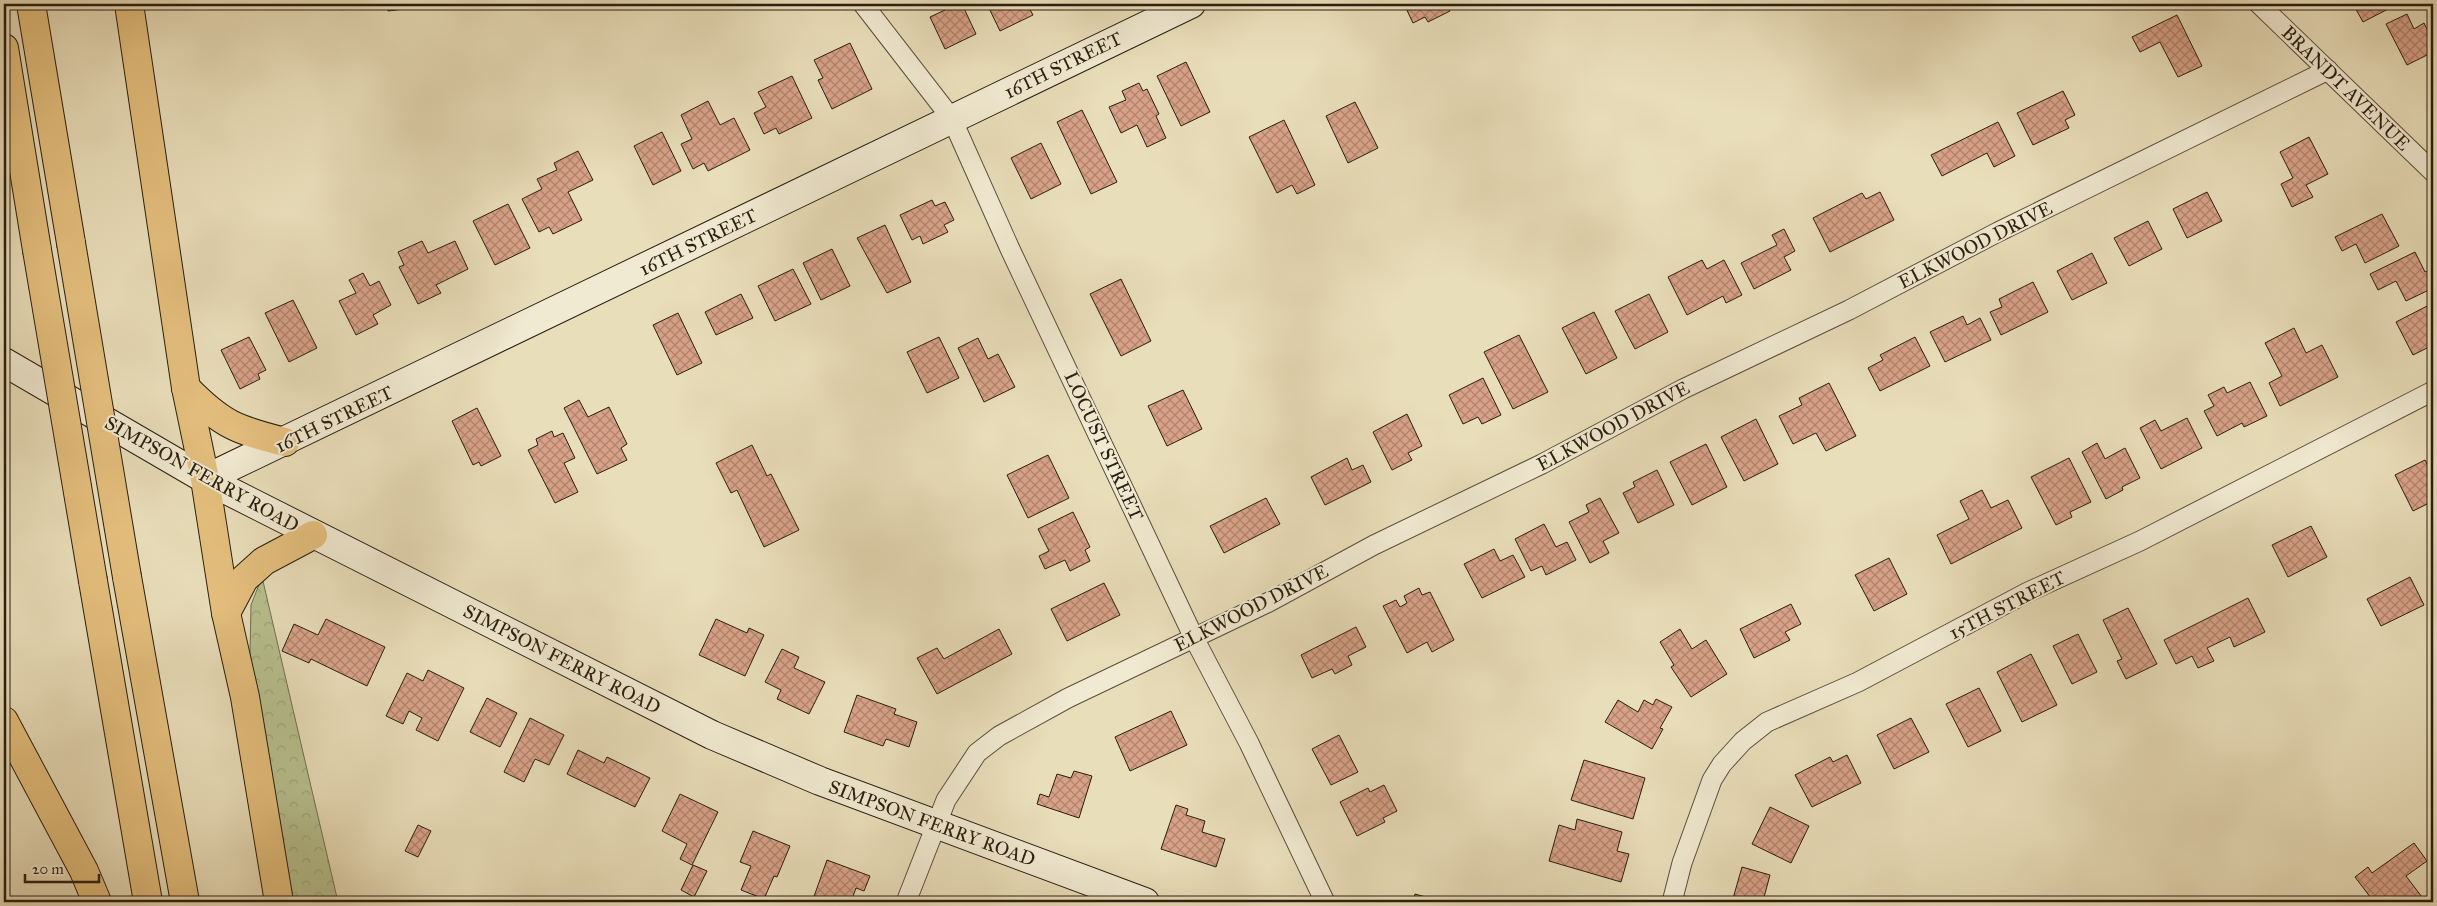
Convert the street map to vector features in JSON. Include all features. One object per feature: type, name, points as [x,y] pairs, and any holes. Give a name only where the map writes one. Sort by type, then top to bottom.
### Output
[{"type":"highway","points":[[31,4],[127,577],[185,902]]},
{"type":"highway","points":[[129,4],[186,388],[205,479],[226,613],[245,697],[280,902]]},
{"type":"highway","points":[[4,48],[148,902]]},
{"type":"highway","points":[[186,388],[222,421],[242,431],[285,442]]},
{"type":"highway","points":[[226,613],[244,580],[264,561],[313,535]]},
{"type":"highway","points":[[4,721],[80,862],[97,902]]},
{"type":"main road","name":"16TH STREET","points":[[205,479],[1191,4]]},
{"type":"main road","name":"SIMPSON FERRY ROAD","points":[[4,362],[205,479],[712,735],[820,781],[1145,902]]},
{"type":"street","name":"LOCUST STREET","points":[[863,4],[952,119],[1010,250],[1194,638],[1248,743],[1324,902]]},
{"type":"street","name":"BRANDT AVENUE","points":[[2259,4],[2433,172]]},
{"type":"street","name":"ELKWOOD DRIVE","points":[[906,902],[935,824],[953,787],[977,754],[999,736],[1068,698],[1268,602],[1374,545],[1542,464],[1682,389],[1849,310],[1998,232],[2328,70]]},
{"type":"street","name":"15TH STREET","points":[[1672,902],[1682,863],[1712,780],[1722,764],[1743,741],[1767,722],[1888,667],[2028,592],[2140,542],[2433,391]]},
{"type":"green space","points":[[262,577],[338,902],[293,902],[250,653],[251,605]]},
{"type":"building","points":[[327,4],[345,4],[343,10]]},
{"type":"building","points":[[387,4],[428,4],[428,6],[388,11]]},
{"type":"building","points":[[958,4],[962,4],[976,34],[945,49],[930,17]]},
{"type":"building","points":[[987,4],[1027,4],[1033,15],[1000,31]]},
{"type":"building","points":[[1049,4],[1061,4],[1052,8]]},
{"type":"building","points":[[1404,4],[1446,4],[1450,11],[1428,22],[1425,17],[1413,23]]},
{"type":"building","points":[[2353,4],[2391,4],[2392,7],[2363,22]]},
{"type":"building","points":[[2407,14],[2414,29],[2424,23],[2433,41],[2433,52],[2407,65],[2386,24]]},
{"type":"building","points":[[2177,15],[2202,66],[2178,77],[2160,42],[2140,52],[2132,37]]},
{"type":"building","points":[[850,43],[872,89],[832,109],[818,80],[823,78],[814,60]]},
{"type":"building","points":[[1186,62],[1210,112],[1181,126],[1157,76]]},
{"type":"building","points":[[792,76],[812,118],[779,134],[776,128],[764,134],[754,113],[766,107],[758,92]]},
{"type":"building","points":[[1139,83],[1143,91],[1147,89],[1159,114],[1156,116],[1166,138],[1147,147],[1137,125],[1121,133],[1109,107],[1126,100],[1122,91]]},
{"type":"building","points":[[2063,91],[2075,115],[2065,120],[2069,128],[2033,145],[2017,113]]},
{"type":"building","points":[[708,101],[720,125],[734,118],[750,150],[708,171],[704,163],[693,169],[681,144],[692,139],[681,115]]},
{"type":"building","points":[[1355,102],[1378,148],[1348,163],[1326,116]]},
{"type":"building","points":[[1082,110],[1117,182],[1091,194],[1057,122]]},
{"type":"building","points":[[1284,120],[1315,185],[1297,194],[1292,185],[1277,193],[1249,137]]},
{"type":"building","points":[[1998,122],[2015,156],[1994,167],[1987,153],[1942,176],[1931,155]]},
{"type":"building","points":[[662,132],[681,171],[653,185],[634,146]]},
{"type":"building","points":[[2309,137],[2328,174],[2306,185],[2313,197],[2292,207],[2281,184],[2293,178],[2280,152]]},
{"type":"building","points":[[1041,143],[1061,184],[1031,199],[1011,158]]},
{"type":"building","points":[[578,151],[593,180],[568,192],[582,220],[553,234],[549,227],[539,232],[522,199],[542,189],[537,179],[557,170],[554,163]]},
{"type":"building","points":[[1880,192],[1894,220],[1830,252],[1813,218],[1862,193],[1866,199]]},
{"type":"building","points":[[2207,192],[2222,221],[2187,238],[2173,209]]},
{"type":"building","points":[[932,200],[935,206],[945,202],[954,220],[944,225],[948,232],[923,244],[920,236],[912,240],[900,215]]},
{"type":"building","points":[[508,204],[530,248],[495,265],[473,221]]},
{"type":"building","points":[[2382,214],[2399,246],[2365,263],[2356,244],[2342,251],[2335,237]]},
{"type":"building","points":[[2148,221],[2162,249],[2129,266],[2114,238]]},
{"type":"building","points":[[885,225],[911,282],[887,293],[857,238]]},
{"type":"building","points":[[1784,229],[1795,251],[1784,257],[1791,270],[1754,289],[1741,263],[1777,245],[1772,235]]},
{"type":"building","points":[[422,241],[428,253],[455,241],[468,269],[436,285],[441,293],[418,304],[399,267],[404,265],[398,252]]},
{"type":"building","points":[[832,249],[850,286],[821,300],[803,263]]},
{"type":"building","points":[[2415,252],[2425,272],[2433,268],[2433,288],[2406,301],[2396,281],[2378,290],[2370,274]]},
{"type":"building","points":[[2092,253],[2107,283],[2072,300],[2057,271]]},
{"type":"building","points":[[1702,260],[1707,269],[1724,260],[1742,295],[1726,303],[1723,296],[1687,315],[1668,277]]},
{"type":"building","points":[[793,269],[811,304],[775,321],[758,286]]},
{"type":"building","points":[[363,273],[370,286],[379,281],[391,305],[373,315],[378,324],[356,335],[339,301],[356,293],[349,280]]},
{"type":"building","points":[[1121,279],[1151,341],[1121,356],[1090,294]]},
{"type":"building","points":[[2033,282],[2048,312],[2001,335],[1990,312],[2002,307],[1999,299]]},
{"type":"building","points":[[741,294],[753,318],[716,335],[705,312]]},
{"type":"building","points":[[1649,294],[1668,332],[1635,349],[1615,311]]},
{"type":"building","points":[[293,300],[317,348],[289,362],[265,313]]},
{"type":"building","points":[[2433,303],[2433,345],[2413,355],[2396,322]]},
{"type":"building","points":[[1594,312],[1617,358],[1586,374],[1562,328]]},
{"type":"building","points":[[678,313],[702,363],[677,375],[653,325]]},
{"type":"building","points":[[1963,316],[1967,325],[1980,318],[1991,340],[1945,362],[1930,332]]},
{"type":"building","points":[[2294,328],[2306,353],[2322,345],[2338,377],[2280,406],[2269,383],[2282,376],[2265,343]]},
{"type":"building","points":[[1519,335],[1548,392],[1513,409],[1484,352]]},
{"type":"building","points":[[249,337],[266,370],[258,374],[260,379],[240,389],[221,350]]},
{"type":"building","points":[[939,337],[959,378],[927,393],[907,352]]},
{"type":"building","points":[[1915,337],[1930,366],[1880,391],[1868,368],[1883,360],[1880,355]]},
{"type":"building","points":[[978,338],[988,359],[998,354],[1015,387],[984,402],[958,348]]},
{"type":"building","points":[[1483,378],[1501,415],[1482,424],[1478,417],[1463,424],[1449,395]]},
{"type":"building","points":[[2250,382],[2267,416],[2244,427],[2242,423],[2217,436],[2204,411],[2214,406],[2208,395],[2224,387],[2227,393]]},
{"type":"building","points":[[1829,383],[1856,436],[1826,451],[1816,433],[1793,444],[1779,416],[1802,405],[1799,398]]},
{"type":"building","points":[[1183,390],[1202,429],[1167,446],[1148,406]]},
{"type":"building","points":[[579,400],[588,417],[609,407],[627,444],[621,448],[627,460],[597,474],[564,408]]},
{"type":"building","points":[[477,408],[501,456],[481,466],[479,462],[473,465],[452,421]]},
{"type":"building","points":[[1407,414],[1422,446],[1408,453],[1412,460],[1392,470],[1373,432]]},
{"type":"building","points":[[2187,418],[2202,448],[2161,469],[2140,428],[2155,420],[2161,431]]},
{"type":"building","points":[[1756,419],[1778,464],[1744,481],[1721,437]]},
{"type":"building","points":[[552,431],[554,437],[563,433],[575,458],[564,463],[578,492],[555,503],[528,450],[538,445],[536,439]]},
{"type":"building","points":[[2097,443],[2105,459],[2125,448],[2140,478],[2122,487],[2123,490],[2106,499],[2082,452]]},
{"type":"building","points":[[1706,444],[1727,487],[1692,505],[1670,462]]},
{"type":"building","points":[[752,445],[767,476],[771,474],[799,530],[764,547],[737,490],[731,493],[716,463]]},
{"type":"building","points":[[1048,455],[1069,498],[1028,518],[1007,475]]},
{"type":"building","points":[[1347,458],[1352,470],[1363,465],[1371,482],[1325,505],[1311,477]]},
{"type":"building","points":[[2069,458],[2091,502],[2070,512],[2072,517],[2056,525],[2031,477]]},
{"type":"building","points":[[2425,460],[2433,475],[2433,501],[2413,511],[2395,475]]},
{"type":"building","points":[[1657,470],[1674,505],[1638,523],[1623,493],[1635,487],[1633,482]]},
{"type":"building","points":[[1982,490],[1991,508],[2008,500],[2022,528],[1951,564],[1937,535],[1969,519],[1960,501]]},
{"type":"building","points":[[1266,498],[1280,524],[1224,553],[1210,526]]},
{"type":"building","points":[[1600,498],[1619,533],[1603,541],[1609,553],[1590,563],[1569,522],[1589,512],[1586,505]]},
{"type":"building","points":[[1073,512],[1090,547],[1085,550],[1090,561],[1070,571],[1065,560],[1045,569],[1039,556],[1049,551],[1038,529]]},
{"type":"building","points":[[1544,524],[1556,547],[1567,542],[1576,560],[1546,575],[1542,566],[1531,571],[1515,539]]},
{"type":"building","points":[[2311,526],[2327,557],[2288,577],[2272,545]]},
{"type":"building","points":[[1494,549],[1500,561],[1513,555],[1525,577],[1482,598],[1464,564]]},
{"type":"building","points":[[1889,558],[1907,594],[1874,611],[1855,575]]},
{"type":"building","points":[[2410,577],[2424,605],[2381,626],[2367,599]]},
{"type":"building","points":[[1104,583],[1120,615],[1067,641],[1051,609]]},
{"type":"building","points":[[1419,588],[1422,595],[1430,592],[1454,640],[1432,652],[1427,642],[1407,653],[1383,606],[1396,600],[1400,607],[1407,603],[1404,596]]},
{"type":"building","points":[[2248,598],[2265,632],[2234,647],[2230,637],[2207,648],[2214,661],[2198,668],[2192,656],[2176,664],[2164,640]]},
{"type":"building","points":[[1791,604],[1801,624],[1785,632],[1790,640],[1754,658],[1740,629]]},
{"type":"building","points":[[2128,608],[2157,664],[2126,679],[2117,661],[2122,659],[2103,620]]},
{"type":"building","points":[[326,619],[385,647],[367,686],[311,659],[309,663],[282,651],[294,624],[318,635]]},
{"type":"building","points":[[716,619],[747,633],[749,628],[764,635],[745,676],[699,655]]},
{"type":"building","points":[[1356,627],[1366,647],[1348,656],[1352,665],[1335,674],[1332,669],[1312,678],[1301,655]]},
{"type":"building","points":[[999,629],[1012,654],[937,694],[917,658],[937,648],[944,659]]},
{"type":"building","points":[[1680,629],[1692,649],[1706,640],[1727,674],[1691,697],[1671,667],[1674,665],[1660,642]]},
{"type":"building","points":[[2078,634],[2097,672],[2072,684],[2053,646]]},
{"type":"building","points":[[782,649],[799,657],[794,668],[825,682],[809,714],[777,699],[781,690],[765,682]]},
{"type":"building","points":[[2031,654],[2057,705],[2022,722],[1997,672]]},
{"type":"building","points":[[428,670],[464,688],[438,741],[416,730],[422,718],[409,711],[403,724],[386,716],[407,673],[423,681]]},
{"type":"building","points":[[1979,688],[2001,731],[1968,747],[1946,704]]},
{"type":"building","points":[[857,695],[896,709],[894,714],[917,722],[909,747],[886,739],[883,746],[844,732]]},
{"type":"building","points":[[487,698],[517,713],[500,747],[470,732]]},
{"type":"building","points":[[1656,699],[1672,707],[1660,728],[1663,729],[1652,749],[1605,722],[1618,700],[1638,712],[1644,700],[1653,705]]},
{"type":"building","points":[[1171,711],[1187,745],[1130,771],[1115,737]]},
{"type":"building","points":[[530,718],[564,735],[549,765],[535,759],[524,782],[504,772]]},
{"type":"building","points":[[1911,718],[1929,752],[1894,769],[1877,735]]},
{"type":"building","points":[[1339,735],[1358,772],[1331,785],[1312,749]]},
{"type":"building","points":[[578,750],[604,763],[607,757],[650,778],[635,807],[567,774]]},
{"type":"building","points":[[1847,755],[1861,783],[1812,807],[1795,775],[1830,757],[1833,762]]},
{"type":"building","points":[[1584,760],[1645,778],[1633,819],[1571,800]]},
{"type":"building","points":[[1074,771],[1092,776],[1079,818],[1037,804],[1040,794],[1049,797],[1057,774],[1071,778]]},
{"type":"building","points":[[1384,785],[1397,811],[1383,818],[1385,822],[1357,836],[1340,802],[1368,788],[1370,792]]},
{"type":"building","points":[[680,794],[718,812],[692,865],[680,859],[687,844],[662,831]]},
{"type":"building","points":[[1176,805],[1188,809],[1186,815],[1205,821],[1202,832],[1225,839],[1216,867],[1161,849]]},
{"type":"building","points":[[1770,807],[1809,826],[1791,863],[1752,844]]},
{"type":"building","points":[[1577,819],[1622,832],[1617,851],[1629,854],[1621,882],[1549,861],[1559,825],[1575,830]]},
{"type":"building","points":[[418,825],[431,831],[418,857],[405,851]]},
{"type":"building","points":[[753,831],[790,846],[777,877],[774,876],[764,899],[741,890],[751,866],[740,862]]},
{"type":"building","points":[[2414,843],[2427,861],[2406,876],[2425,901],[2374,902],[2355,877],[2368,867],[2372,873]]},
{"type":"building","points":[[827,860],[870,876],[864,891],[856,888],[851,902],[845,900],[845,902],[812,902]]},
{"type":"building","points":[[693,865],[707,871],[694,897],[681,890]]},
{"type":"building","points":[[1742,867],[1770,875],[1763,901],[1768,902],[1732,902]]},
{"type":"building","points":[[1415,894],[1443,902],[1413,902]]}]
